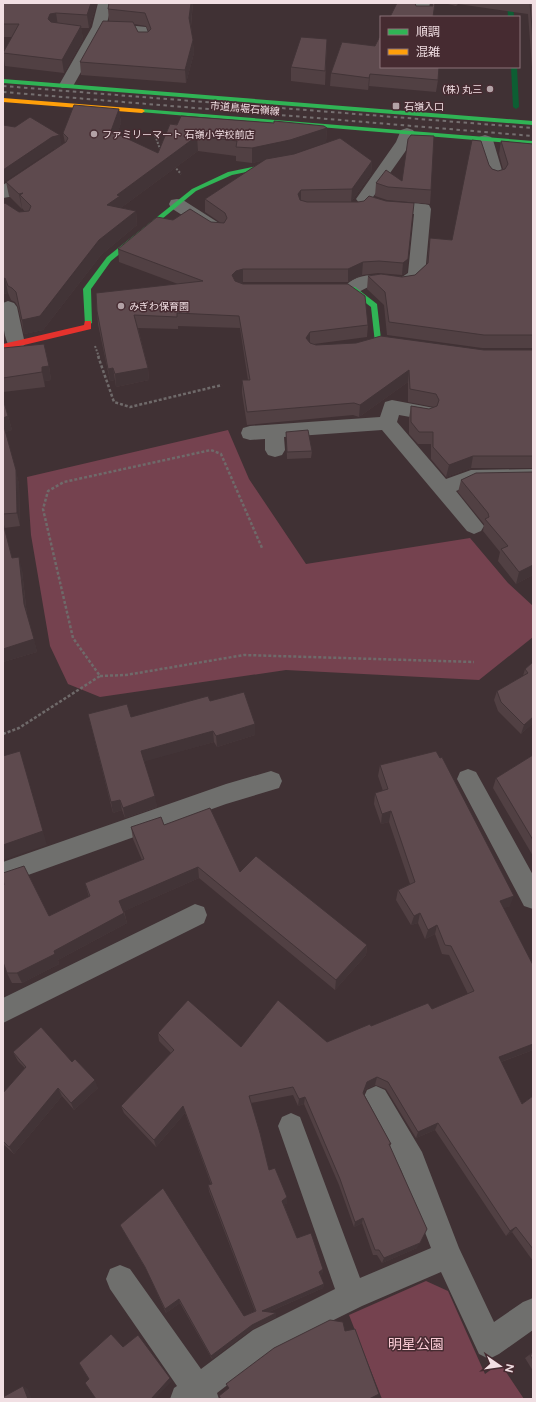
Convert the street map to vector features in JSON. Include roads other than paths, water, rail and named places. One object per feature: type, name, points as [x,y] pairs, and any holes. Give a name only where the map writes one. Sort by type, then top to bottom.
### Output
[{"type":"street","points":[[67,85],[96,31],[105,3]]},
{"type":"street","points":[[406,14],[422,11]]},
{"type":"street","points":[[80,33],[96,31],[141,30],[144,40]]},
{"type":"street","name":"市道鳥堀石嶺線","points":[[3,81],[67,85],[301,106],[533,123]]},
{"type":"street","name":"市道鳥堀石嶺線","points":[[3,100],[533,143]]},
{"type":"street","points":[[341,137],[346,128]]},
{"type":"street","points":[[350,208],[357,208],[364,199],[404,142],[407,133]]},
{"type":"street","points":[[485,140],[496,177]]},
{"type":"street","points":[[8,307],[10,346],[88,327],[87,289],[108,259],[194,190],[230,173],[293,160]]},
{"type":"street","points":[[5,201],[42,166]]},
{"type":"street","points":[[329,289],[352,290],[370,280],[405,283],[416,275],[423,209],[395,210],[372,204],[364,199]]},
{"type":"street","points":[[176,204],[218,230]]},
{"type":"street","points":[[352,290],[374,306],[370,343],[415,346]]},
{"type":"street","points":[[387,423],[392,407],[426,413]]},
{"type":"street","points":[[250,433],[274,441],[387,423]]},
{"type":"street","points":[[387,423],[474,526]]},
{"type":"street","points":[[443,489],[471,477],[533,476]]},
{"type":"street","points":[[468,779],[533,898]]},
{"type":"street","points":[[3,873],[226,794],[271,782]]},
{"type":"street","points":[[3,1011],[194,915]]},
{"type":"street","points":[[376,1099],[412,1162],[448,1255],[489,1344],[533,1312]]},
{"type":"street","points":[[291,1126],[352,1296]]},
{"type":"street","points":[[120,1279],[196,1396],[264,1340],[352,1296],[448,1255]]},
{"type":"waterway","points":[[510,3],[511,16]]},
{"type":"waterway","points":[[514,68],[516,107]]},
{"type":"railway","points":[[3,86],[533,128]]},
{"type":"railway","points":[[3,92],[533,136]]},
{"type":"place","name":"(株) 丸三","points":[[490,89]]},
{"type":"place","name":"石嶺入口","points":[[396,106]]},
{"type":"place","name":"ファミリーマート 石嶺小学校前店","points":[[94,134]]},
{"type":"place","name":"みぎわ保育園","points":[[121,306]]},
{"type":"park label","name":"明星公園","points":[[416,1344]]}]
